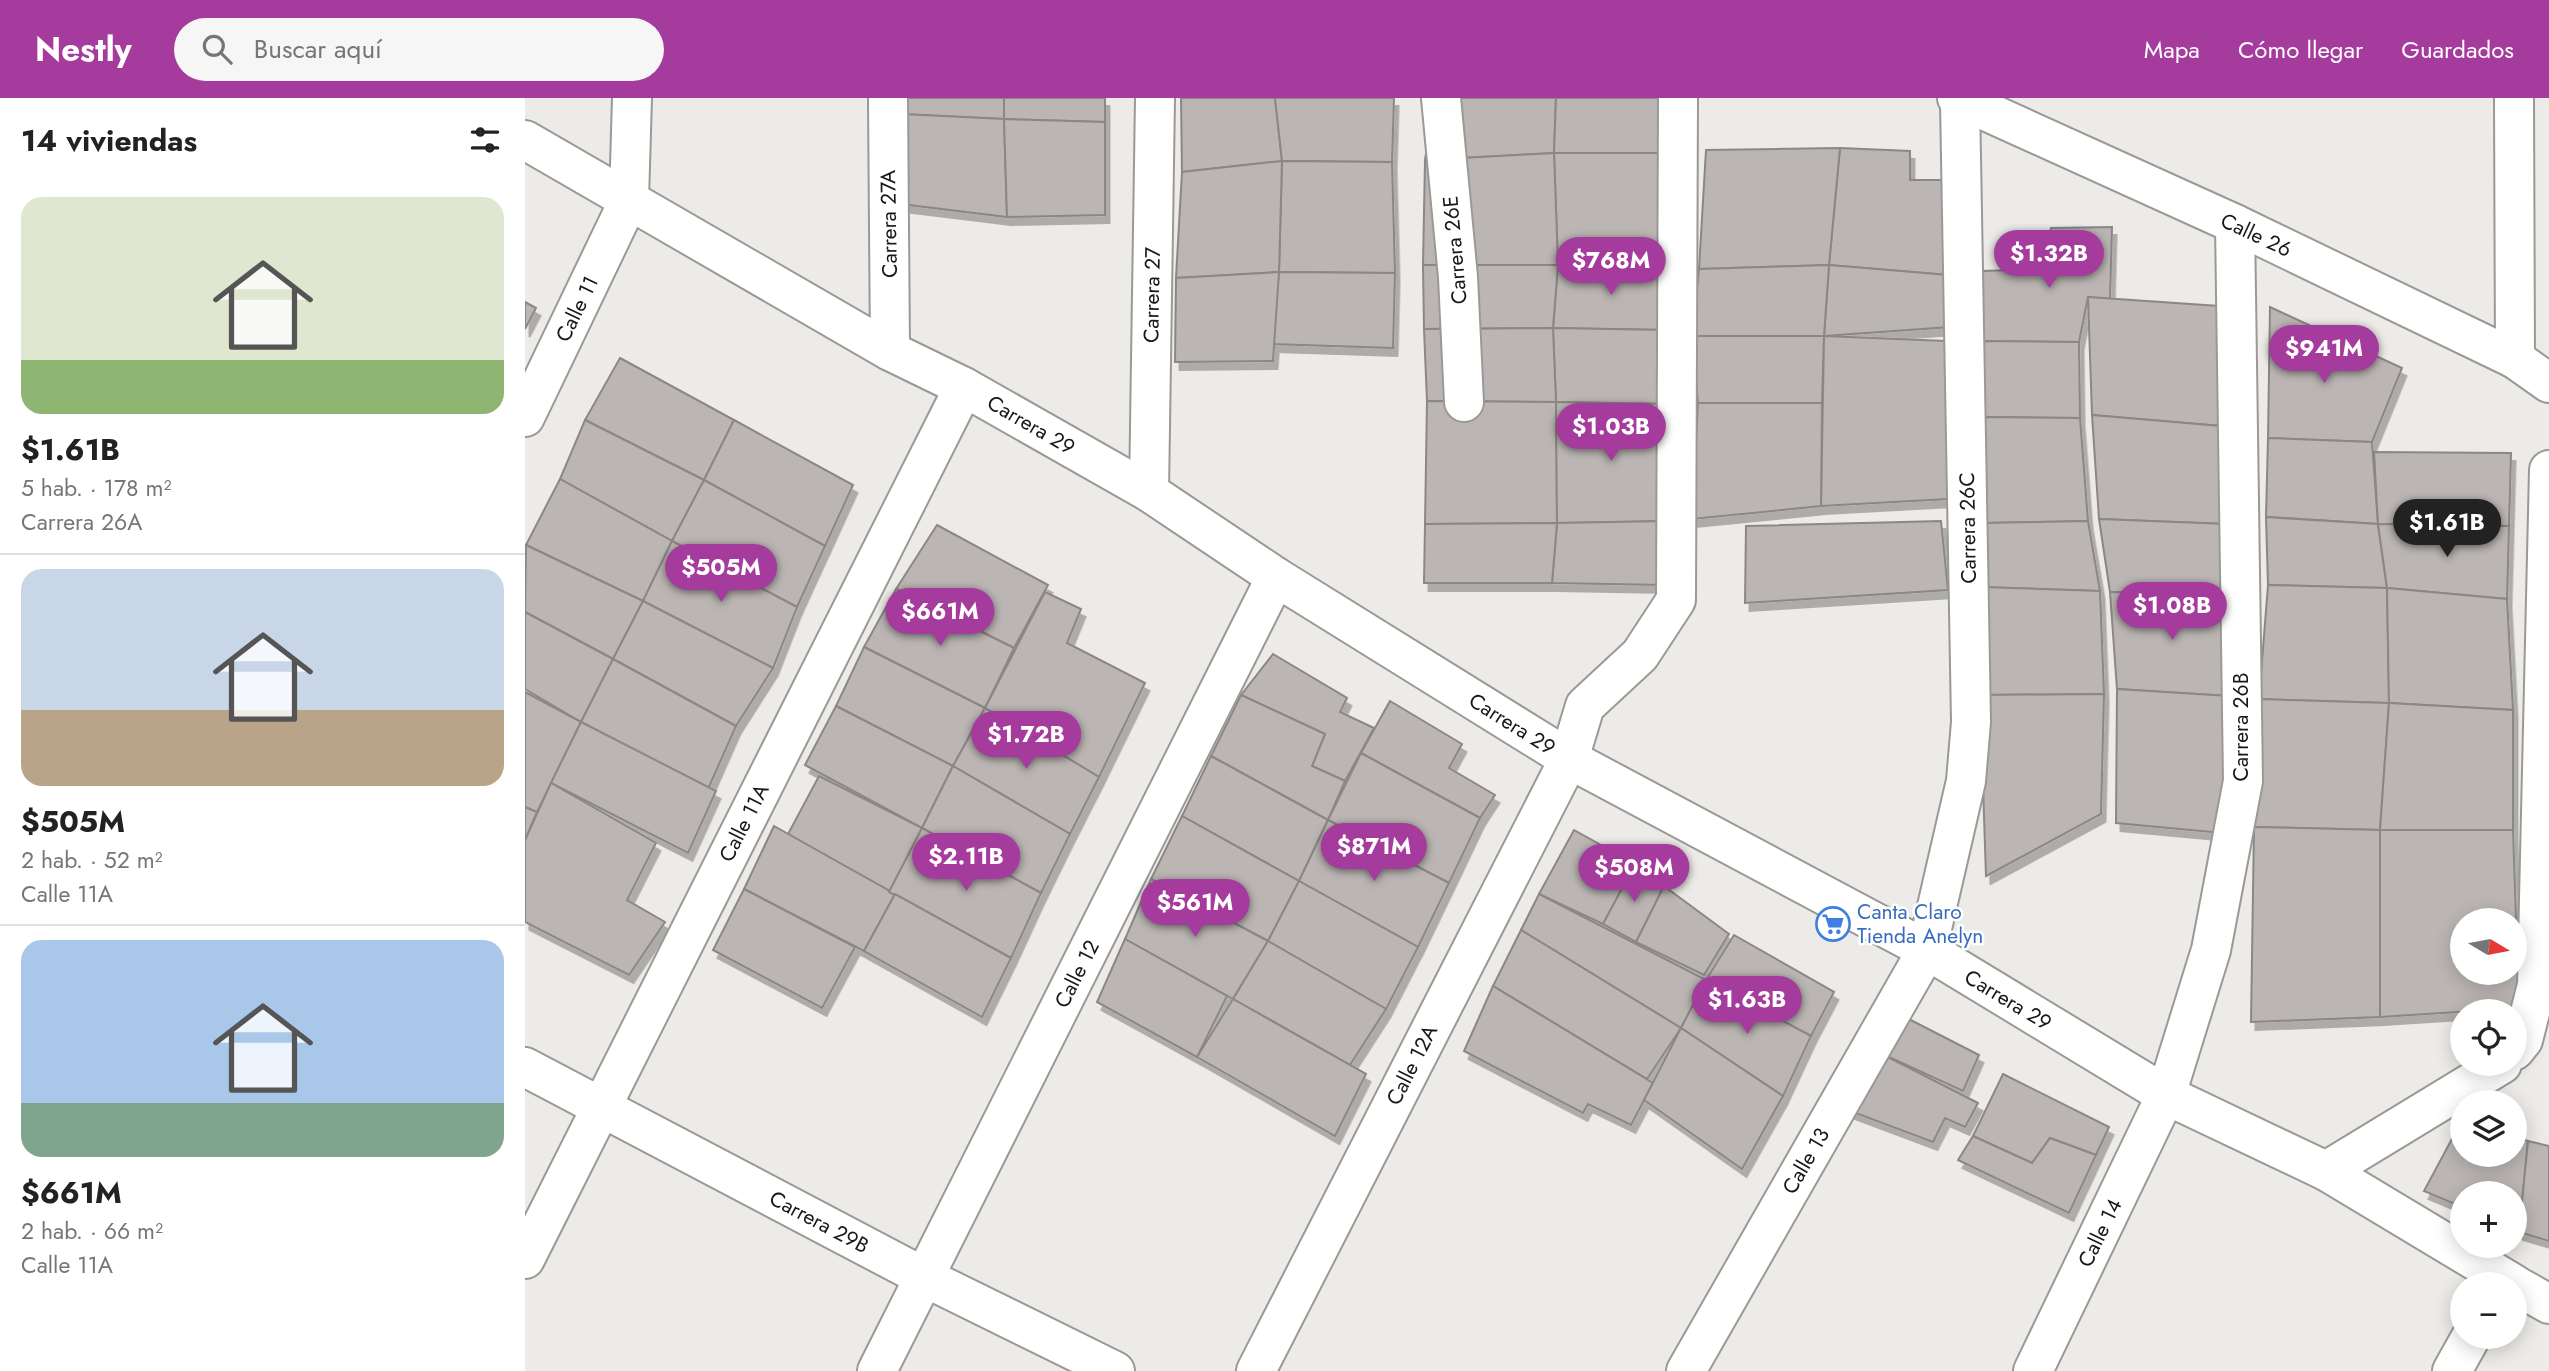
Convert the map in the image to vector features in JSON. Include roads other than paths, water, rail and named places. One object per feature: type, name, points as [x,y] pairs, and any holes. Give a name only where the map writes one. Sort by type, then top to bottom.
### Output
[{"type":"street","points":[[629,200],[632,98]]},
{"type":"street","name":"Carrera 27A","points":[[887,98],[890,351]]},
{"type":"street","name":"Carrera 27","points":[[1149,492],[1155,98]]},
{"type":"street","name":"Carrera 26E","points":[[1441,98],[1458,277],[1464,402]]},
{"type":"street","name":"Calle 12A","points":[[1256,1371],[1569,760],[1585,706],[1640,654],[1676,600],[1678,98]]},
{"type":"street","points":[[2514,98],[2515,359]]},
{"type":"street","name":"Calle 26","points":[[1959,99],[2235,224],[2515,359],[2549,383]]},
{"type":"street","name":"Carrera 26C","points":[[1927,950],[1966,781],[1971,722],[1959,99]]},
{"type":"street","name":"Carrera 29","points":[[525,140],[890,351],[964,387],[1149,492],[1276,577],[1569,760],[1927,950],[2166,1095],[2326,1171],[2490,1272]]},
{"type":"street","name":"Calle 11","points":[[525,418],[629,200]]},
{"type":"street","name":"Carrera 26B","points":[[2166,1095],[2211,950],[2243,781],[2235,224]]},
{"type":"street","name":"Calle 11A","points":[[525,1259],[964,387]]},
{"type":"street","points":[[2527,1024],[2537,985],[2549,470]]},
{"type":"street","name":"Calle 12","points":[[877,1371],[1276,577]]},
{"type":"street","name":"Calle 13","points":[[1686,1371],[1927,950]]},
{"type":"street","name":"Carrera 29B","points":[[525,1067],[923,1278],[1115,1371]]},
{"type":"street","points":[[2326,1171],[2482,1076]]},
{"type":"street","name":"Calle 14","points":[[2033,1371],[2166,1095]]},
{"type":"street","name":"Carrera 29","points":[[2527,1293],[2549,1304]]},
{"type":"street","points":[[2452,1371],[2464,1349]]},
{"type":"place","name":"Canta Claro Tienda Anelyn","points":[[1833,924]]}]
